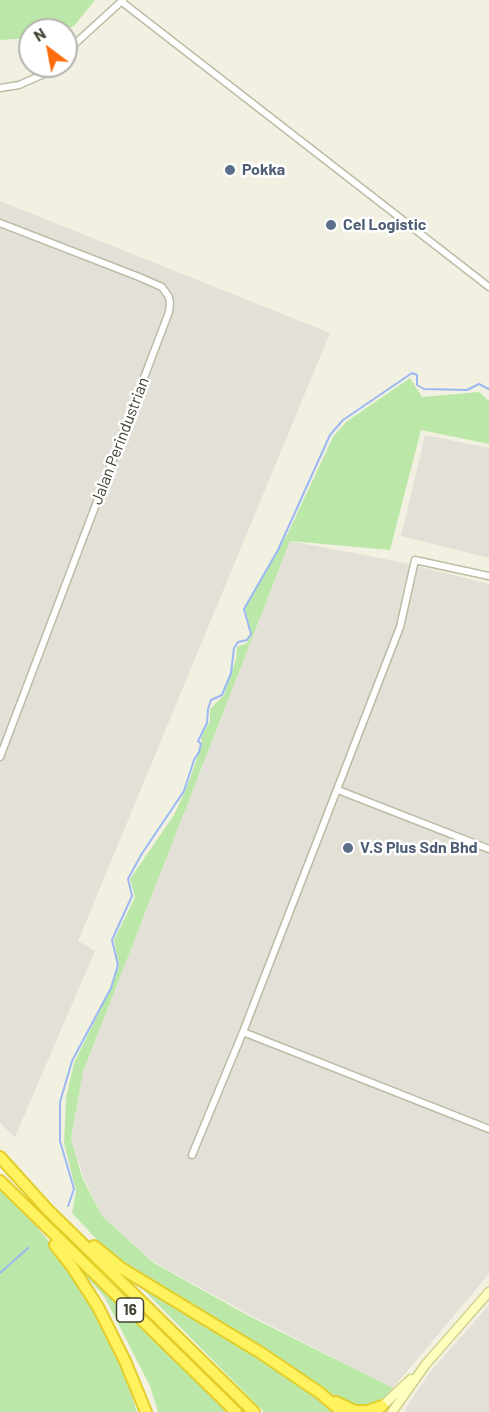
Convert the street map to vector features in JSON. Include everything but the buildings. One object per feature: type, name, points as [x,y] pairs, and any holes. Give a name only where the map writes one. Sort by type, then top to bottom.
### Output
[{"type":"highway","name":"16","points":[[0,1157],[47,1209],[255,1412]]},
{"type":"highway","name":"16","points":[[0,1182],[236,1412]]},
{"type":"highway","points":[[24,1207],[73,1268],[98,1306],[125,1361],[146,1412]]},
{"type":"highway","points":[[47,1209],[121,1268],[261,1353],[320,1393],[342,1412]]},
{"type":"highway","points":[[320,1393],[355,1411],[379,1409]]},
{"type":"main road","points":[[379,1409],[426,1364],[489,1292]]},
{"type":"main road","points":[[392,1412],[426,1364]]},
{"type":"street","points":[[78,41],[123,1],[489,287]]},
{"type":"street","points":[[0,88],[19,85],[35,78]]},
{"type":"street","name":"Jalan Perindustrian","points":[[0,223],[162,287],[169,297],[170,304],[169,312],[0,757]]},
{"type":"street","points":[[192,1155],[243,1032],[400,627],[415,560],[489,576]]},
{"type":"street","points":[[338,790],[489,849]]},
{"type":"street","points":[[243,1032],[489,1129]]},
{"type":"shaded area","points":[[0,201],[330,333],[78,941],[95,951],[15,1137],[0,1123]]},
{"type":"shaded area","points":[[425,435],[489,448],[489,558],[401,536]]},
{"type":"shaded area","points":[[290,541],[406,563],[489,584],[489,1274],[393,1388],[250,1315],[154,1262],[102,1216],[83,1176],[71,1139],[83,1072]]},
{"type":"shaded area","points":[[489,1305],[489,1412],[407,1412],[405,1409],[431,1371]]},
{"type":"green space","points":[[0,0],[95,0],[78,21],[78,18],[18,18],[18,39],[0,40]]},
{"type":"green space","points":[[410,378],[422,397],[479,392],[489,401],[489,444],[421,430],[390,550],[290,541],[83,1072],[71,1139],[82,1177],[102,1216],[154,1263],[249,1316],[393,1388],[374,1407],[349,1405],[127,1267],[104,1247],[72,1213],[76,1191],[64,1143],[66,1098],[74,1063],[111,988],[119,966],[114,940],[135,897],[130,879],[174,815],[186,789],[202,744],[201,737],[210,721],[210,709],[224,695],[236,659],[237,647],[247,643],[252,634],[245,609],[288,533],[333,437],[346,422]]},
{"type":"green space","points":[[0,1188],[69,1265],[113,1341],[137,1412],[0,1412]]},
{"type":"green space","points":[[82,1268],[86,1269],[228,1412],[158,1412],[150,1386],[104,1296],[82,1272]]},
{"type":"green space","points":[[129,1275],[294,1379],[332,1412],[264,1412]]},
{"type":"waterway","points":[[68,1206],[74,1189],[60,1141],[60,1102],[72,1061],[111,988],[118,965],[112,940],[132,896],[128,879],[141,855],[184,791],[199,752],[201,744],[198,741],[207,723],[211,700],[222,695],[231,673],[234,648],[238,642],[247,640],[251,634],[244,609],[278,550],[330,435],[343,420],[412,373],[417,375],[417,385],[424,389],[467,390],[479,384],[489,389]]},
{"type":"waterway","points":[[0,1273],[28,1248]]},
{"type":"place","name":"Pokka","points":[[230,170]]},
{"type":"place","name":"Cel Logistic","points":[[331,225]]},
{"type":"place","name":"V.S Plus Sdn Bhd","points":[[348,848]]}]
